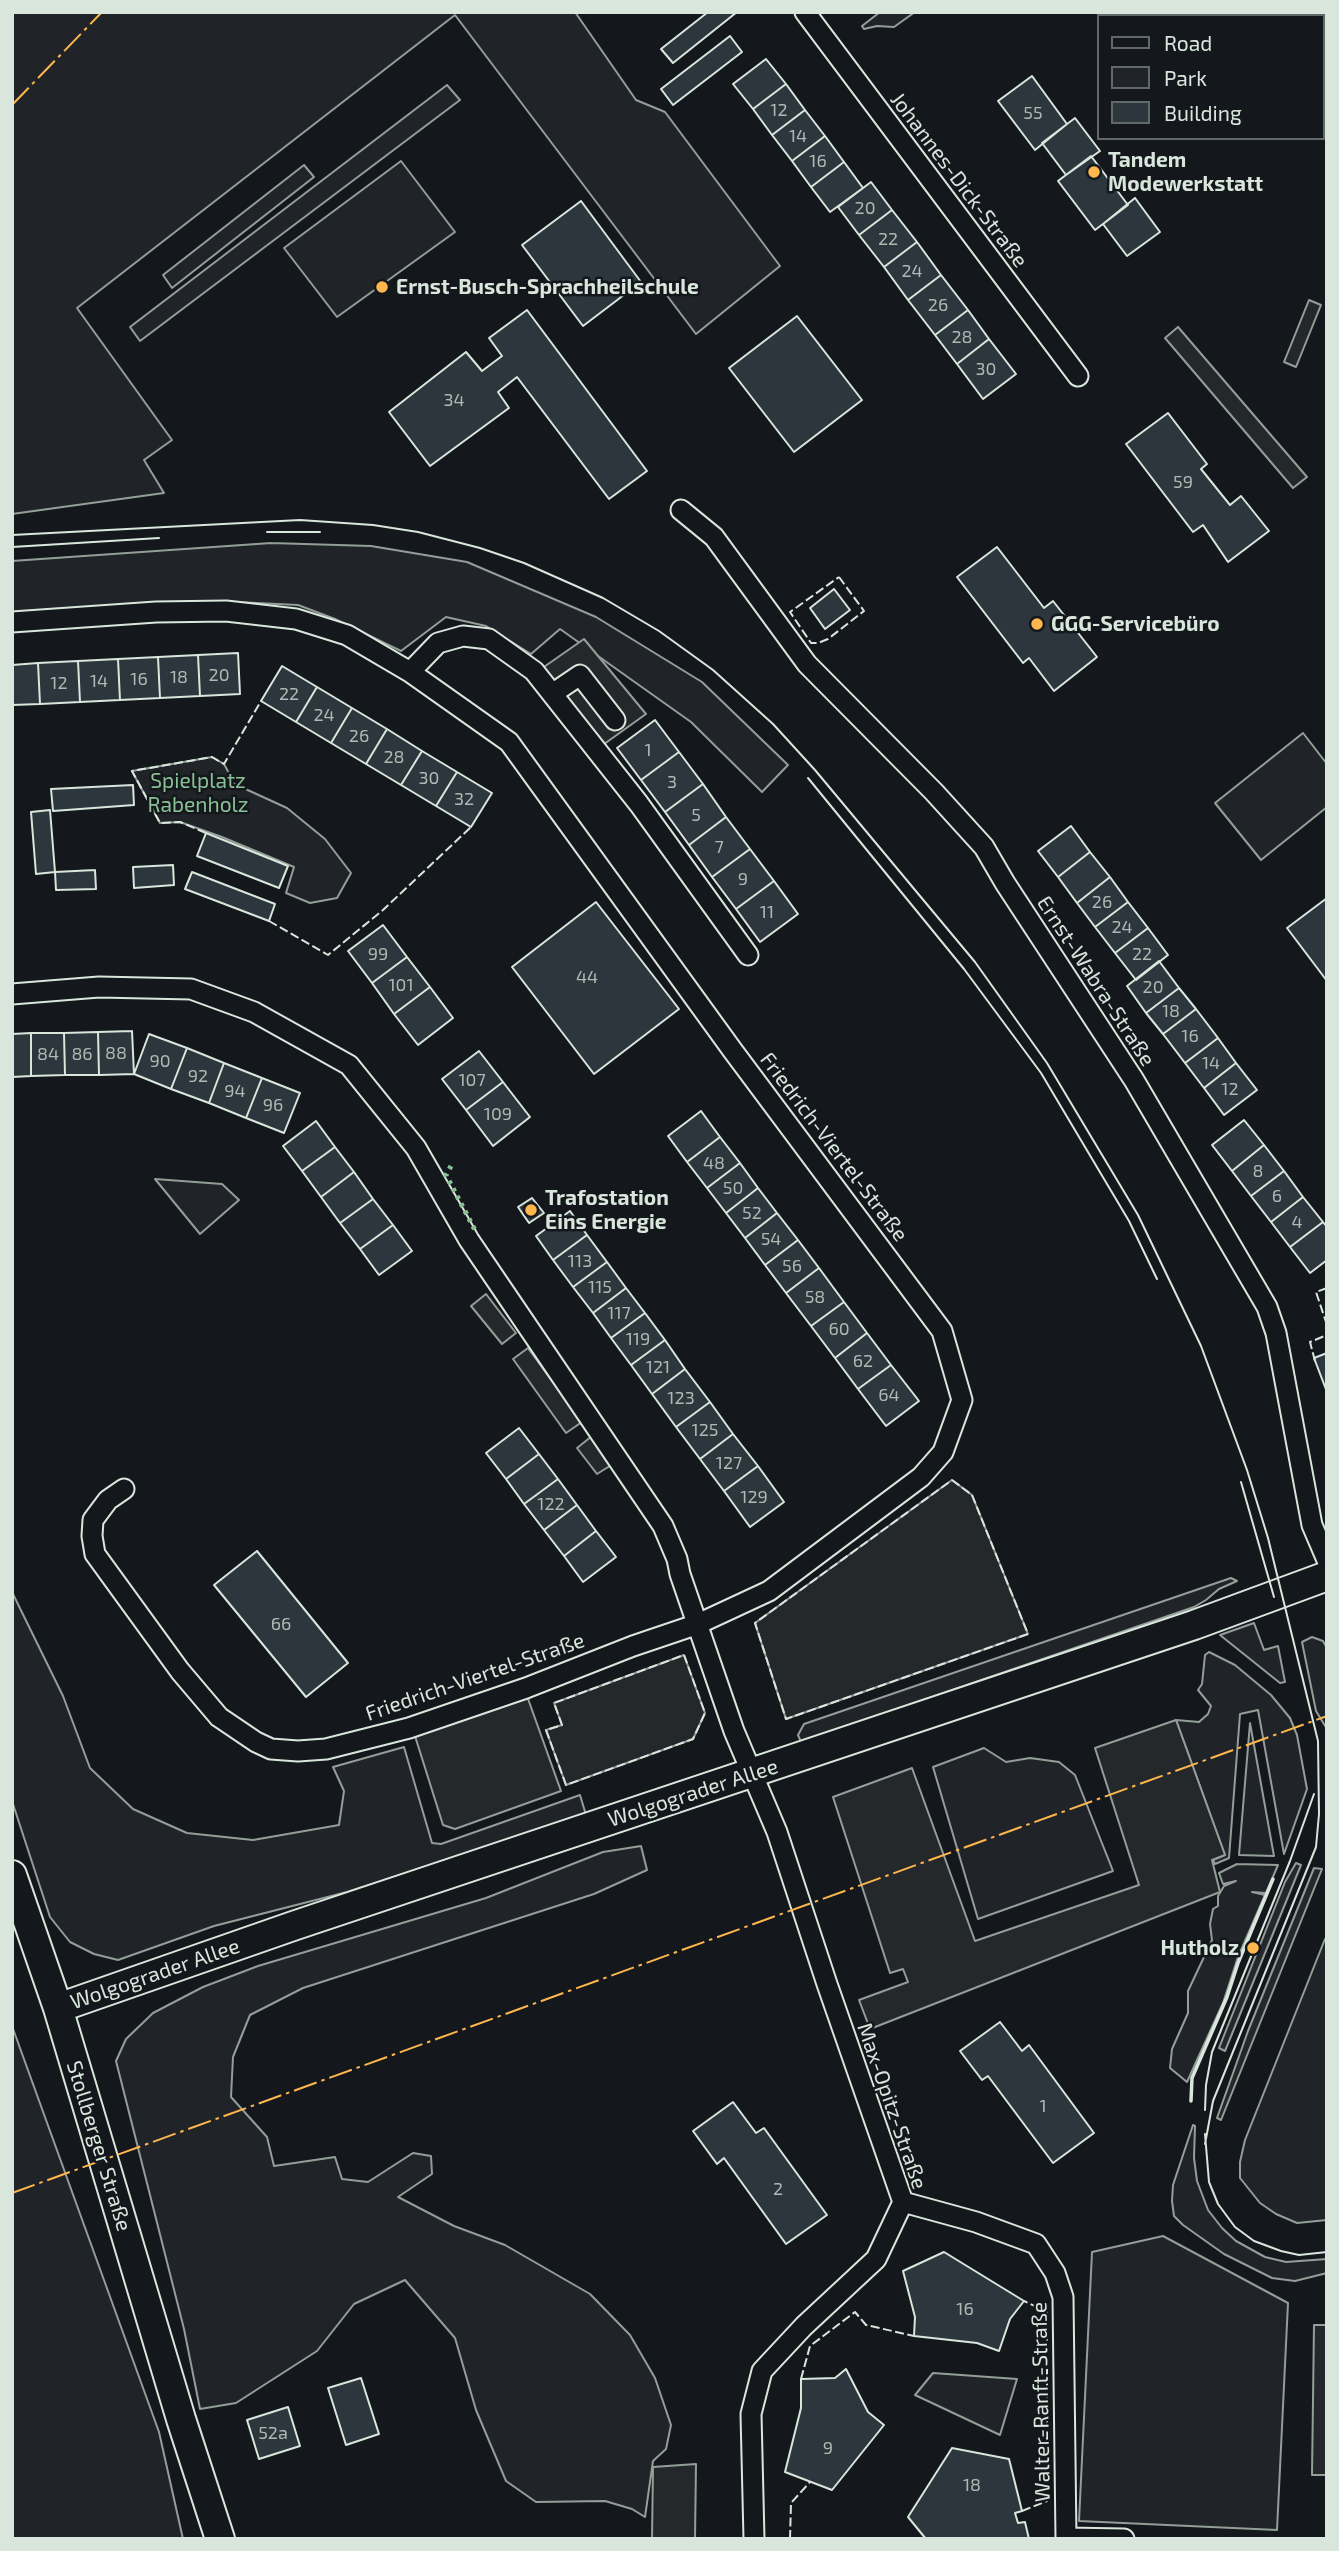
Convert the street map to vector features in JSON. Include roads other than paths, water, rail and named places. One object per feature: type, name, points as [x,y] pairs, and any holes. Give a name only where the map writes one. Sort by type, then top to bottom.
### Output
[{"type":"main road","name":"Wolgograder Allee","points":[[58,2008],[296,1925],[1194,1625],[1327,1576]]},
{"type":"main road","name":"Stollberger Straße","points":[[12,1875],[58,2008],[181,2419],[220,2539]]},
{"type":"street","name":"Johannes-Dick-Straße","points":[[805,12],[1077,376]]},
{"type":"street","name":"Ernst-Wabra-Straße","points":[[681,510],[714,537],[807,664],[934,792],[984,847],[1134,1080],[1268,1307],[1276,1333],[1312,1525],[1327,1560]]},
{"type":"street","name":"Friedrich-Viertel-Straße","points":[[12,622],[156,612],[226,611],[296,619],[347,635],[410,672],[509,741],[733,1051],[943,1331],[962,1400],[943,1452],[921,1477],[769,1591],[698,1623],[526,1688],[409,1728],[326,1749],[271,1749],[237,1731],[219,1717],[180,1671],[95,1554],[93,1520],[108,1500],[124,1489]]},
{"type":"street","points":[[410,672],[438,643],[463,636],[489,639],[534,671],[639,804],[748,955]]},
{"type":"street","points":[[552,694],[580,675],[615,720]]},
{"type":"street","points":[[14,994],[99,987],[191,989],[254,1012],[349,1065],[416,1148],[469,1240],[663,1526],[677,1559],[750,1774]]},
{"type":"street","name":"Max-Opitz-Straße","points":[[750,1774],[777,1832],[903,2202],[876,2259],[804,2326],[762,2371],[751,2414],[754,2539]]},
{"type":"street","name":"Walter-Ranft-Straße","points":[[903,2202],[976,2222],[1036,2244],[1055,2273],[1063,2297],[1066,2538],[1124,2539]]},
{"type":"tram line","points":[[12,535],[300,520],[373,525],[418,532],[480,548],[524,563],[603,598],[659,631],[713,670],[773,724],[815,770],[975,962],[1047,1063],[1138,1215],[1201,1346],[1247,1470],[1268,1538],[1318,1741],[1319,1814],[1316,1847],[1213,2101],[1205,2144]]},
{"type":"tram line","points":[[267,532],[320,532]]},
{"type":"tram line","points":[[12,547],[159,538]]},
{"type":"tram line","points":[[808,778],[964,969],[1041,1073],[1129,1221],[1157,1279]]},
{"type":"tram line","points":[[1241,1482],[1274,1597]]},
{"type":"tram line","points":[[1205,2110],[1212,2052],[1290,1861],[1314,1794]]},
{"type":"tram line","points":[[1205,2134],[1209,2182],[1218,2204],[1235,2227],[1254,2241],[1281,2251],[1299,2255],[1327,2252]]},
{"type":"place","name":"Tandem Modewerkstatt","points":[[1094,172]]},
{"type":"place","name":"Ernst-Busch-Sprachheilschule","points":[[382,287]]},
{"type":"place","name":"GGG-Servicebüro","points":[[1037,624]]},
{"type":"place","name":"Trafostation Eins Energie","points":[[531,1210]]},
{"type":"place","name":"Hutholz","points":[[1253,1948]]},
{"type":"park label","name":"Spielplatz Rabenholz","points":[[198,793]]}]
